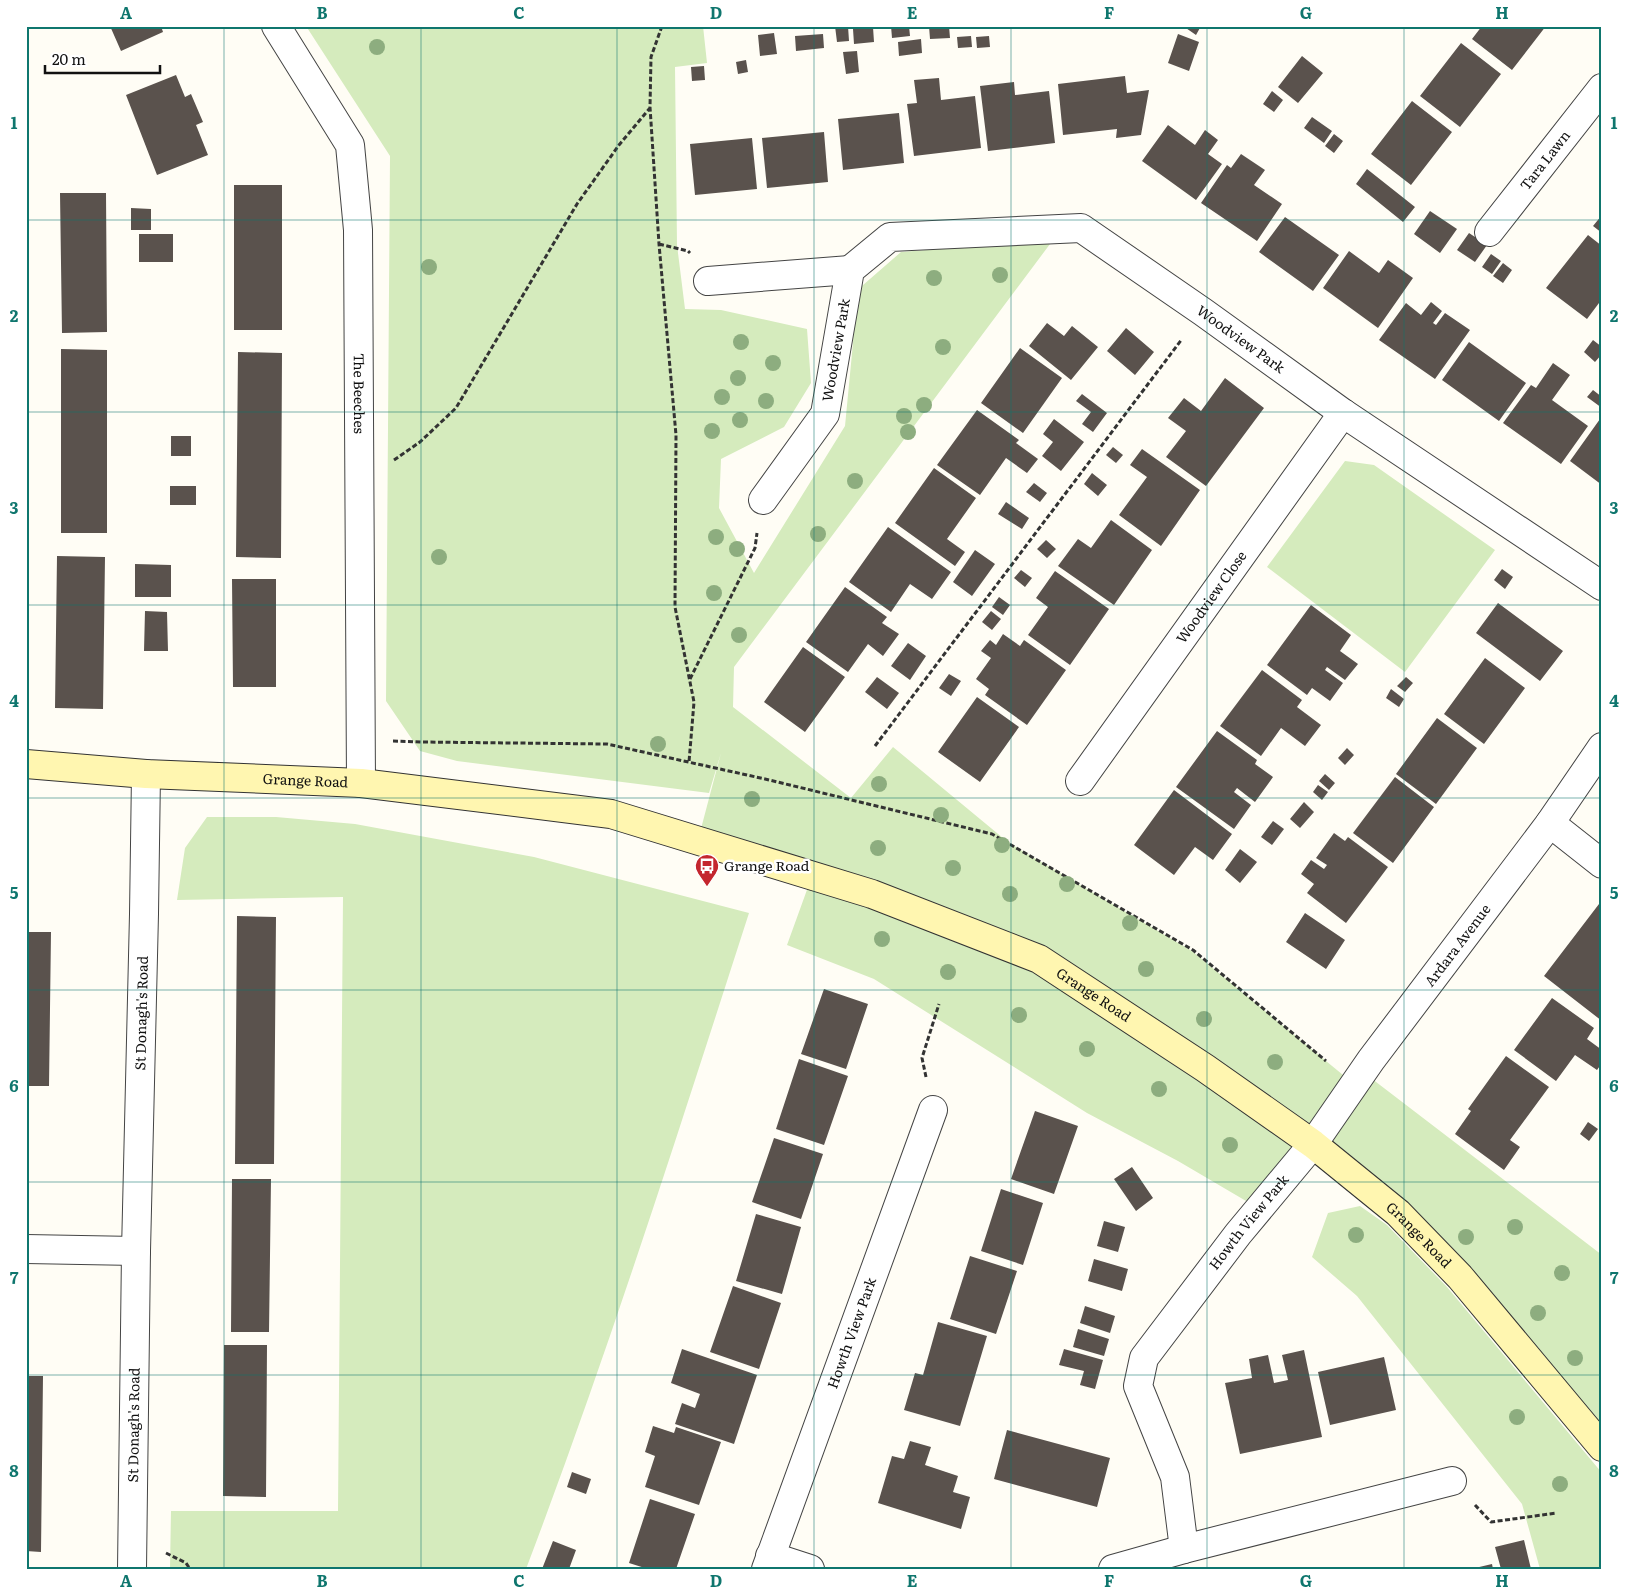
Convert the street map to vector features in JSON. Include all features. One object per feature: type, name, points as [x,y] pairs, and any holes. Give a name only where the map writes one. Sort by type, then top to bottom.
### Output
[{"type":"main road","name":"Grange Road","points":[[26,764],[146,774],[361,783],[611,814],[881,898],[1039,958],[1205,1068],[1313,1144],[1398,1213],[1460,1277],[1602,1447]]},
{"type":"street","name":"The Beeches","points":[[276,26],[350,145],[358,230],[361,783]]},
{"type":"street","name":"Tara Lawn","points":[[1489,232],[1602,88]]},
{"type":"street","name":"Woodview Park","points":[[763,500],[825,414],[850,270],[890,237],[1081,228],[1203,312],[1343,413],[1602,586]]},
{"type":"street","points":[[708,281],[850,270]]},
{"type":"street","name":"Woodview Close","points":[[1080,781],[1343,413]]},
{"type":"street","name":"Ardara Avenue","points":[[1313,1144],[1371,1060],[1550,823],[1602,747]]},
{"type":"street","name":"St Donagh's Road","points":[[132,1569],[136,1251],[146,774]]},
{"type":"street","points":[[1550,823],[1602,864]]},
{"type":"street","name":"Howth View Park","points":[[810,1569],[768,1562],[933,1110]]},
{"type":"street","name":"Howth View Park","points":[[1184,1548],[1175,1476],[1138,1386],[1144,1358],[1238,1234],[1313,1144]]},
{"type":"street","points":[[26,1250],[136,1251]]},
{"type":"street","points":[[1113,1569],[1184,1548],[1452,1481]]},
{"type":"path","points":[[662,26],[652,57],[650,107],[659,244],[676,435],[675,607],[694,702],[690,762]]},
{"type":"path","points":[[359,485],[420,442],[456,408],[576,204],[619,145],[650,107]]},
{"type":"path","points":[[875,746],[1203,312]]},
{"type":"path","points":[[690,680],[755,548],[763,500]]},
{"type":"path","points":[[360,738],[421,742],[607,744],[992,834],[1193,950],[1326,1061]]},
{"type":"path","points":[[933,1110],[922,1058],[939,1004]]},
{"type":"path","points":[[1452,1481],[1490,1522],[1557,1513]]},
{"type":"green space","points":[[306,26],[703,26],[707,63],[675,67],[677,245],[685,309],[721,310],[807,329],[811,383],[784,427],[721,459],[719,508],[754,573],[845,426],[853,343],[855,292],[901,252],[1053,240],[734,667],[733,707],[851,798],[893,747],[1009,843],[1192,951],[1354,1084],[1313,1143],[1240,1093],[1311,1145],[1258,1208],[1178,1161],[1087,1113],[874,979],[787,945],[812,876],[872,895],[1039,959],[1130,1019],[1039,958],[872,894],[698,840],[721,753],[709,793],[457,761],[420,751],[386,701],[390,156]]},
{"type":"green space","points":[[1345,461],[1374,465],[1495,550],[1405,672],[1267,567]]},
{"type":"green space","points":[[207,817],[276,817],[355,824],[534,857],[749,913],[614,1325],[526,1569],[170,1569],[171,1511],[338,1511],[343,897],[177,900],[185,848]]},
{"type":"green space","points":[[1363,1072],[1602,1255],[1602,1446],[1460,1277],[1313,1144]]},
{"type":"green space","points":[[1360,1206],[1387,1225],[1447,1287],[1602,1473],[1602,1569],[1540,1569],[1522,1504],[1357,1296],[1312,1257],[1328,1213]]},
{"type":"building","points":[[110,26],[161,26],[163,32],[121,51]]},
{"type":"building","points":[[835,26],[848,26],[849,41],[837,42]]},
{"type":"building","points":[[891,26],[909,26],[910,36],[892,38]]},
{"type":"building","points":[[929,26],[949,26],[950,38],[930,39]]},
{"type":"building","points":[[1183,26],[1201,26],[1196,35]]},
{"type":"building","points":[[1482,26],[1546,26],[1512,70],[1472,39]]},
{"type":"building","points":[[873,27],[874,42],[854,44],[853,29]]},
{"type":"building","points":[[774,33],[777,54],[760,56],[758,35]]},
{"type":"building","points":[[823,34],[824,48],[796,51],[795,36]]},
{"type":"building","points":[[1178,34],[1199,42],[1189,71],[1168,63]]},
{"type":"building","points":[[971,36],[972,47],[958,48],[957,37]]},
{"type":"building","points":[[989,36],[990,47],[977,48],[976,37]]},
{"type":"building","points":[[921,39],[922,53],[899,56],[898,42]]},
{"type":"building","points":[[1461,43],[1501,74],[1460,127],[1420,96]]},
{"type":"building","points":[[857,51],[859,72],[846,74],[843,52]]},
{"type":"building","points":[[1302,56],[1323,73],[1298,103],[1278,87]]},
{"type":"building","points":[[746,60],[748,72],[738,74],[736,62]]},
{"type":"building","points":[[704,66],[705,80],[692,81],[691,67]]},
{"type":"building","points":[[176,75],[185,97],[191,94],[203,122],[196,125],[208,155],[157,175],[126,95]]},
{"type":"building","points":[[1125,76],[1127,93],[1149,90],[1141,135],[1116,138],[1117,129],[1063,135],[1058,84]]},
{"type":"building","points":[[939,78],[941,100],[975,96],[981,148],[914,156],[907,104],[917,103],[914,80]]},
{"type":"building","points":[[1014,82],[1015,95],[1049,91],[1055,143],[988,151],[980,86]]},
{"type":"building","points":[[1272,91],[1283,100],[1274,112],[1263,104]]},
{"type":"building","points":[[1412,101],[1452,132],[1411,185],[1371,154]]},
{"type":"building","points":[[899,113],[904,163],[843,170],[838,119]]},
{"type":"building","points":[[1312,117],[1332,131],[1324,143],[1304,128]]},
{"type":"building","points":[[1168,125],[1195,145],[1205,130],[1218,140],[1208,154],[1222,164],[1196,200],[1142,161]]},
{"type":"building","points":[[824,132],[828,182],[767,188],[762,138]]},
{"type":"building","points":[[1334,134],[1343,141],[1334,153],[1325,146]]},
{"type":"building","points":[[752,138],[757,189],[695,195],[690,144]]},
{"type":"building","points":[[1241,154],[1265,170],[1254,185],[1282,204],[1257,241],[1201,203],[1227,165],[1231,168]]},
{"type":"building","points":[[1367,169],[1415,207],[1403,222],[1356,184]]},
{"type":"building","points":[[234,185],[282,185],[282,330],[234,330]]},
{"type":"building","points":[[60,193],[106,193],[107,332],[62,333]]},
{"type":"building","points":[[131,208],[151,209],[151,230],[131,230]]},
{"type":"building","points":[[1430,211],[1457,229],[1440,253],[1414,234]]},
{"type":"building","points":[[1602,215],[1602,233],[1593,226]]},
{"type":"building","points":[[1285,217],[1339,255],[1313,291],[1259,252]]},
{"type":"building","points":[[1469,233],[1487,245],[1475,262],[1457,250]]},
{"type":"building","points":[[139,234],[173,234],[173,262],[139,262]]},
{"type":"building","points":[[1588,235],[1602,246],[1602,299],[1587,319],[1546,288]]},
{"type":"building","points":[[1349,251],[1379,273],[1388,260],[1413,278],[1378,328],[1323,288]]},
{"type":"building","points":[[1491,254],[1501,261],[1492,274],[1482,267]]},
{"type":"building","points":[[1503,263],[1512,270],[1503,283],[1493,276]]},
{"type":"building","points":[[1431,302],[1442,311],[1433,323],[1436,325],[1445,313],[1470,330],[1435,379],[1379,340],[1406,303],[1421,315]]},
{"type":"building","points":[[1047,323],[1064,336],[1072,326],[1098,347],[1071,380],[1029,346]]},
{"type":"building","points":[[1126,328],[1154,352],[1135,375],[1107,351]]},
{"type":"building","points":[[1593,340],[1602,347],[1602,354],[1595,362],[1584,352]]},
{"type":"building","points":[[1469,342],[1526,383],[1499,421],[1442,380]]},
{"type":"building","points":[[1020,348],[1062,378],[1023,433],[981,403]]},
{"type":"building","points":[[61,349],[107,350],[107,533],[61,533]]},
{"type":"building","points":[[238,352],[282,353],[281,558],[236,557]]},
{"type":"building","points":[[1553,363],[1570,375],[1552,400],[1588,426],[1561,464],[1503,423],[1531,385],[1536,388]]},
{"type":"building","points":[[1225,378],[1264,408],[1206,486],[1166,457],[1186,431],[1168,418],[1184,398],[1201,411]]},
{"type":"building","points":[[1593,390],[1602,397],[1602,408],[1587,397]]},
{"type":"building","points":[[1082,394],[1107,413],[1093,432],[1082,424],[1091,412],[1076,401]]},
{"type":"building","points":[[977,410],[1019,440],[1016,443],[1038,459],[1027,473],[1006,458],[980,495],[937,465]]},
{"type":"building","points":[[1054,419],[1084,442],[1061,471],[1042,456],[1053,442],[1043,434]]},
{"type":"building","points":[[1600,419],[1602,420],[1602,485],[1570,461]]},
{"type":"building","points":[[171,436],[191,436],[191,456],[171,456]]},
{"type":"building","points":[[1113,447],[1123,455],[1116,463],[1106,455]]},
{"type":"building","points":[[1142,449],[1200,490],[1161,546],[1119,515],[1147,477],[1130,465]]},
{"type":"building","points":[[934,468],[976,498],[947,539],[965,552],[955,566],[895,523]]},
{"type":"building","points":[[1092,473],[1107,485],[1098,496],[1084,484]]},
{"type":"building","points":[[1034,483],[1047,493],[1040,502],[1026,492]]},
{"type":"building","points":[[170,486],[196,486],[196,505],[170,505]]},
{"type":"building","points":[[1006,502],[1029,518],[1022,529],[998,514]]},
{"type":"building","points":[[1111,520],[1152,550],[1114,605],[1058,566],[1078,539],[1091,548]]},
{"type":"building","points":[[888,527],[951,572],[932,599],[910,584],[891,612],[849,582]]},
{"type":"building","points":[[1046,540],[1056,549],[1047,558],[1037,549]]},
{"type":"building","points":[[975,550],[995,564],[972,596],[953,582]]},
{"type":"building","points":[[57,556],[105,557],[103,709],[55,708]]},
{"type":"building","points":[[135,564],[171,565],[171,597],[135,597]]},
{"type":"building","points":[[1502,569],[1513,577],[1505,589],[1494,580]]},
{"type":"building","points":[[1021,570],[1032,578],[1025,587],[1014,578]]},
{"type":"building","points":[[1055,571],[1109,609],[1070,665],[1028,635],[1048,607],[1036,598]]},
{"type":"building","points":[[232,579],[276,579],[276,687],[233,687]]},
{"type":"building","points":[[845,587],[887,617],[882,623],[899,634],[883,656],[868,644],[848,672],[806,642]]},
{"type":"building","points":[[999,597],[1010,605],[1003,615],[992,607]]},
{"type":"building","points":[[1498,603],[1563,651],[1540,681],[1476,633]]},
{"type":"building","points":[[1311,605],[1351,635],[1340,651],[1358,664],[1345,680],[1327,667],[1325,670],[1343,683],[1330,701],[1312,688],[1307,695],[1267,665]]},
{"type":"building","points":[[145,611],[167,612],[168,651],[144,651]]},
{"type":"building","points":[[991,611],[1001,619],[992,630],[982,622]]},
{"type":"building","points":[[1003,634],[1020,646],[1024,640],[1066,670],[1027,725],[985,695],[989,689],[976,679],[991,658],[981,651],[990,640],[996,645]]},
{"type":"building","points":[[908,643],[926,656],[910,680],[891,666]]},
{"type":"building","points":[[803,647],[845,677],[805,732],[764,702]]},
{"type":"building","points":[[1485,658],[1525,688],[1484,744],[1444,714]]},
{"type":"building","points":[[1262,670],[1302,700],[1297,707],[1321,725],[1305,746],[1281,728],[1261,756],[1220,726]]},
{"type":"building","points":[[949,674],[961,681],[951,696],[939,688]]},
{"type":"building","points":[[877,677],[899,693],[887,709],[865,692]]},
{"type":"building","points":[[1406,677],[1413,683],[1405,692],[1397,686]]},
{"type":"building","points":[[1391,689],[1404,699],[1399,707],[1386,698]]},
{"type":"building","points":[[977,697],[1019,727],[980,782],[938,752]]},
{"type":"building","points":[[1437,718],[1477,748],[1436,804],[1396,774]]},
{"type":"building","points":[[1217,731],[1257,760],[1255,764],[1273,777],[1255,802],[1237,788],[1234,792],[1251,805],[1234,829],[1176,787]]},
{"type":"building","points":[[1347,748],[1354,755],[1345,765],[1338,758]]},
{"type":"building","points":[[1325,774],[1335,783],[1329,790],[1319,781]]},
{"type":"building","points":[[1395,777],[1434,807],[1393,863],[1353,833]]},
{"type":"building","points":[[1318,785],[1328,792],[1322,800],[1313,792]]},
{"type":"building","points":[[1174,790],[1232,834],[1213,860],[1195,847],[1174,875],[1134,845]]},
{"type":"building","points":[[1304,802],[1314,812],[1300,828],[1290,819]]},
{"type":"building","points":[[1273,821],[1284,829],[1272,845],[1261,837]]},
{"type":"building","points":[[1334,833],[1345,841],[1348,837],[1388,867],[1346,923],[1307,893],[1314,884],[1301,874],[1311,860],[1324,869],[1327,865],[1316,858]]},
{"type":"building","points":[[1240,849],[1257,862],[1240,883],[1225,870]]},
{"type":"building","points":[[1599,904],[1602,906],[1602,1021],[1544,976]]},
{"type":"building","points":[[1305,913],[1345,940],[1326,969],[1286,942]]},
{"type":"building","points":[[237,916],[276,917],[274,1164],[235,1164]]},
{"type":"building","points":[[26,932],[51,932],[49,1086],[26,1086]]},
{"type":"building","points":[[824,989],[868,1004],[846,1069],[801,1054]]},
{"type":"building","points":[[1552,998],[1594,1028],[1587,1039],[1602,1050],[1602,1063],[1597,1070],[1575,1055],[1556,1081],[1514,1050]]},
{"type":"building","points":[[1506,1056],[1549,1087],[1510,1140],[1520,1147],[1504,1170],[1455,1134],[1471,1111],[1468,1109]]},
{"type":"building","points":[[799,1059],[848,1076],[824,1145],[776,1129]]},
{"type":"building","points":[[1035,1111],[1078,1126],[1054,1194],[1011,1179]]},
{"type":"building","points":[[1588,1122],[1598,1129],[1589,1141],[1580,1134]]},
{"type":"building","points":[[774,1138],[823,1154],[801,1219],[752,1202]]},
{"type":"building","points":[[1132,1167],[1153,1198],[1136,1211],[1114,1179]]},
{"type":"building","points":[[232,1179],[271,1179],[269,1332],[231,1332]]},
{"type":"building","points":[[1001,1189],[1043,1203],[1023,1265],[981,1251]]},
{"type":"building","points":[[756,1214],[801,1227],[782,1294],[736,1281]]},
{"type":"building","points":[[1104,1221],[1125,1227],[1118,1252],[1097,1246]]},
{"type":"building","points":[[970,1256],[1017,1271],[996,1334],[950,1319]]},
{"type":"building","points":[[1094,1259],[1128,1269],[1122,1291],[1088,1281]]},
{"type":"building","points":[[733,1286],[781,1303],[759,1369],[710,1352]]},
{"type":"building","points":[[1085,1306],[1115,1316],[1110,1333],[1080,1323]]},
{"type":"building","points":[[938,1322],[987,1336],[960,1426],[904,1410],[915,1373],[923,1375]]},
{"type":"building","points":[[1078,1329],[1109,1339],[1104,1356],[1073,1347]]},
{"type":"building","points":[[224,1345],[267,1345],[266,1497],[223,1496]]},
{"type":"building","points":[[682,1349],[757,1375],[734,1444],[675,1424],[682,1403],[695,1408],[700,1394],[671,1383]]},
{"type":"building","points":[[1064,1349],[1103,1360],[1095,1389],[1080,1385],[1084,1371],[1059,1365]]},
{"type":"building","points":[[1304,1350],[1322,1437],[1240,1454],[1225,1383],[1252,1378],[1249,1359],[1268,1355],[1274,1383],[1288,1380],[1282,1355]]},
{"type":"building","points":[[1384,1357],[1396,1410],[1330,1425],[1318,1372]]},
{"type":"building","points":[[26,1376],[43,1376],[41,1552],[26,1551]]},
{"type":"building","points":[[653,1426],[674,1433],[676,1427],[721,1442],[699,1505],[645,1487],[655,1456],[645,1452]]},
{"type":"building","points":[[1007,1430],[1110,1458],[1097,1507],[994,1479]]},
{"type":"building","points":[[910,1441],[931,1447],[925,1465],[958,1476],[953,1492],[970,1497],[961,1529],[878,1503],[892,1456],[904,1459]]},
{"type":"building","points":[[572,1472],[591,1479],[586,1494],[567,1487]]},
{"type":"building","points":[[650,1499],[695,1514],[676,1569],[648,1569],[629,1563]]},
{"type":"building","points":[[1524,1540],[1531,1569],[1501,1569],[1495,1547]]},
{"type":"building","points":[[553,1541],[576,1550],[569,1569],[542,1569]]},
{"type":"building","points":[[1492,1564],[1493,1569],[1475,1569],[1475,1568]]},
{"type":"place","name":"Grange Road","points":[[707,887]]}]
